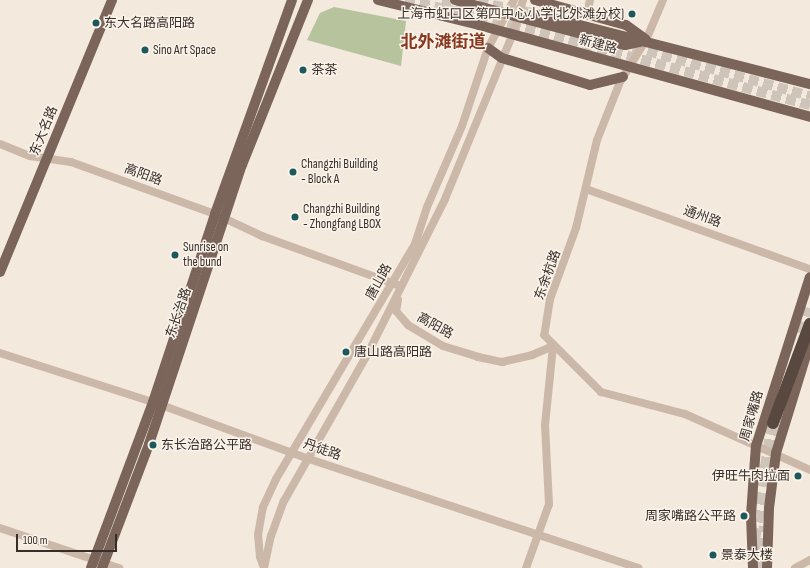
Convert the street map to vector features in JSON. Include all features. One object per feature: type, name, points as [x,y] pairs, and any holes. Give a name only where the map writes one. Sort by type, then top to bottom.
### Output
[{"type":"highway","points":[[773,423],[810,324]]},
{"type":"main road","name":"东大名路","points":[[0,272],[112,0]]},
{"type":"main road","name":"东长治路","points":[[157,403],[215,214],[292,0]]},
{"type":"main road","name":"东长治路","points":[[98,564],[225,219],[245,158],[308,0]]},
{"type":"main road","name":"新建路","points":[[378,0],[495,30],[512,36],[810,117]]},
{"type":"main road","name":"新建路","points":[[455,0],[625,45],[646,40]]},
{"type":"main road","name":"新建路","points":[[535,0],[626,25],[646,40],[810,84]]},
{"type":"main road","points":[[537,14],[646,40]]},
{"type":"main road","points":[[488,48],[502,58],[590,85],[623,77]]},
{"type":"main road","name":"周家嘴路","points":[[753,568],[751,515],[756,446],[810,277]]},
{"type":"main road","points":[[767,568],[769,508],[776,453],[807,352],[810,333]]},
{"type":"street","name":"唐山路","points":[[264,568],[260,557],[258,535],[262,507],[415,244],[427,207],[462,126],[495,30],[514,0]]},
{"type":"street","name":"唐山路","points":[[264,568],[278,515],[401,288],[445,199],[512,36],[523,0]]},
{"type":"street","points":[[586,14],[590,0]]},
{"type":"street","name":"东余杭路","points":[[553,346],[544,335],[550,298],[571,246],[597,140],[623,77],[646,40],[663,0]]},
{"type":"street","name":"高阳路","points":[[0,144],[30,156],[71,162],[215,214],[270,239],[393,282],[401,288],[396,311],[408,326],[443,346],[502,362],[532,355],[553,346]]},
{"type":"street","name":"通州路","points":[[586,189],[810,269]]},
{"type":"street","points":[[553,346],[601,392],[685,414],[756,446],[776,453],[810,470]]},
{"type":"street","points":[[526,568],[549,504],[545,425],[553,346]]},
{"type":"street","name":"丹徒路","points":[[0,353],[157,403],[309,459],[638,568]]},
{"type":"street","points":[[0,528],[98,564],[119,568]]},
{"type":"street","points":[[795,568],[810,560]]},
{"type":"green space","points":[[334,7],[406,21],[401,66],[307,40],[320,13]]},
{"type":"tunnel","points":[[405,0],[511,24],[810,105]]},
{"type":"tunnel","points":[[442,0],[464,5]]},
{"type":"tunnel","points":[[478,2],[537,14]]},
{"type":"tunnel","points":[[633,47],[810,96]]},
{"type":"tunnel","points":[[802,334],[810,308]]},
{"type":"tunnel","points":[[754,540],[771,435],[778,414]]},
{"type":"tunnel","points":[[759,568],[765,526]]},
{"type":"place","name":"上海市虹口区第四中心小学(北外滩分校)","points":[[632,14]]},
{"type":"place","name":"东大名路高阳路","points":[[96,23]]},
{"type":"place","name":"Sino Art Space","points":[[145,50]]},
{"type":"place","name":"茶茶","points":[[303,70]]},
{"type":"place","name":"Changzhi Building - Block A","points":[[293,172]]},
{"type":"place","name":"Changzhi Building - Zhongfang LBOX","points":[[295,217]]},
{"type":"place","name":"Sunrise on the bund","points":[[175,255]]},
{"type":"place","name":"唐山路高阳路","points":[[346,352]]},
{"type":"place","name":"东长治路公平路","points":[[153,445]]},
{"type":"place","name":"伊旺牛肉拉面","points":[[798,476]]},
{"type":"place","name":"周家嘴路公平路","points":[[744,516]]},
{"type":"place","name":"景泰大楼","points":[[713,555]]},
{"type":"district","name":"北外滩街道","points":[[443,43]]}]
